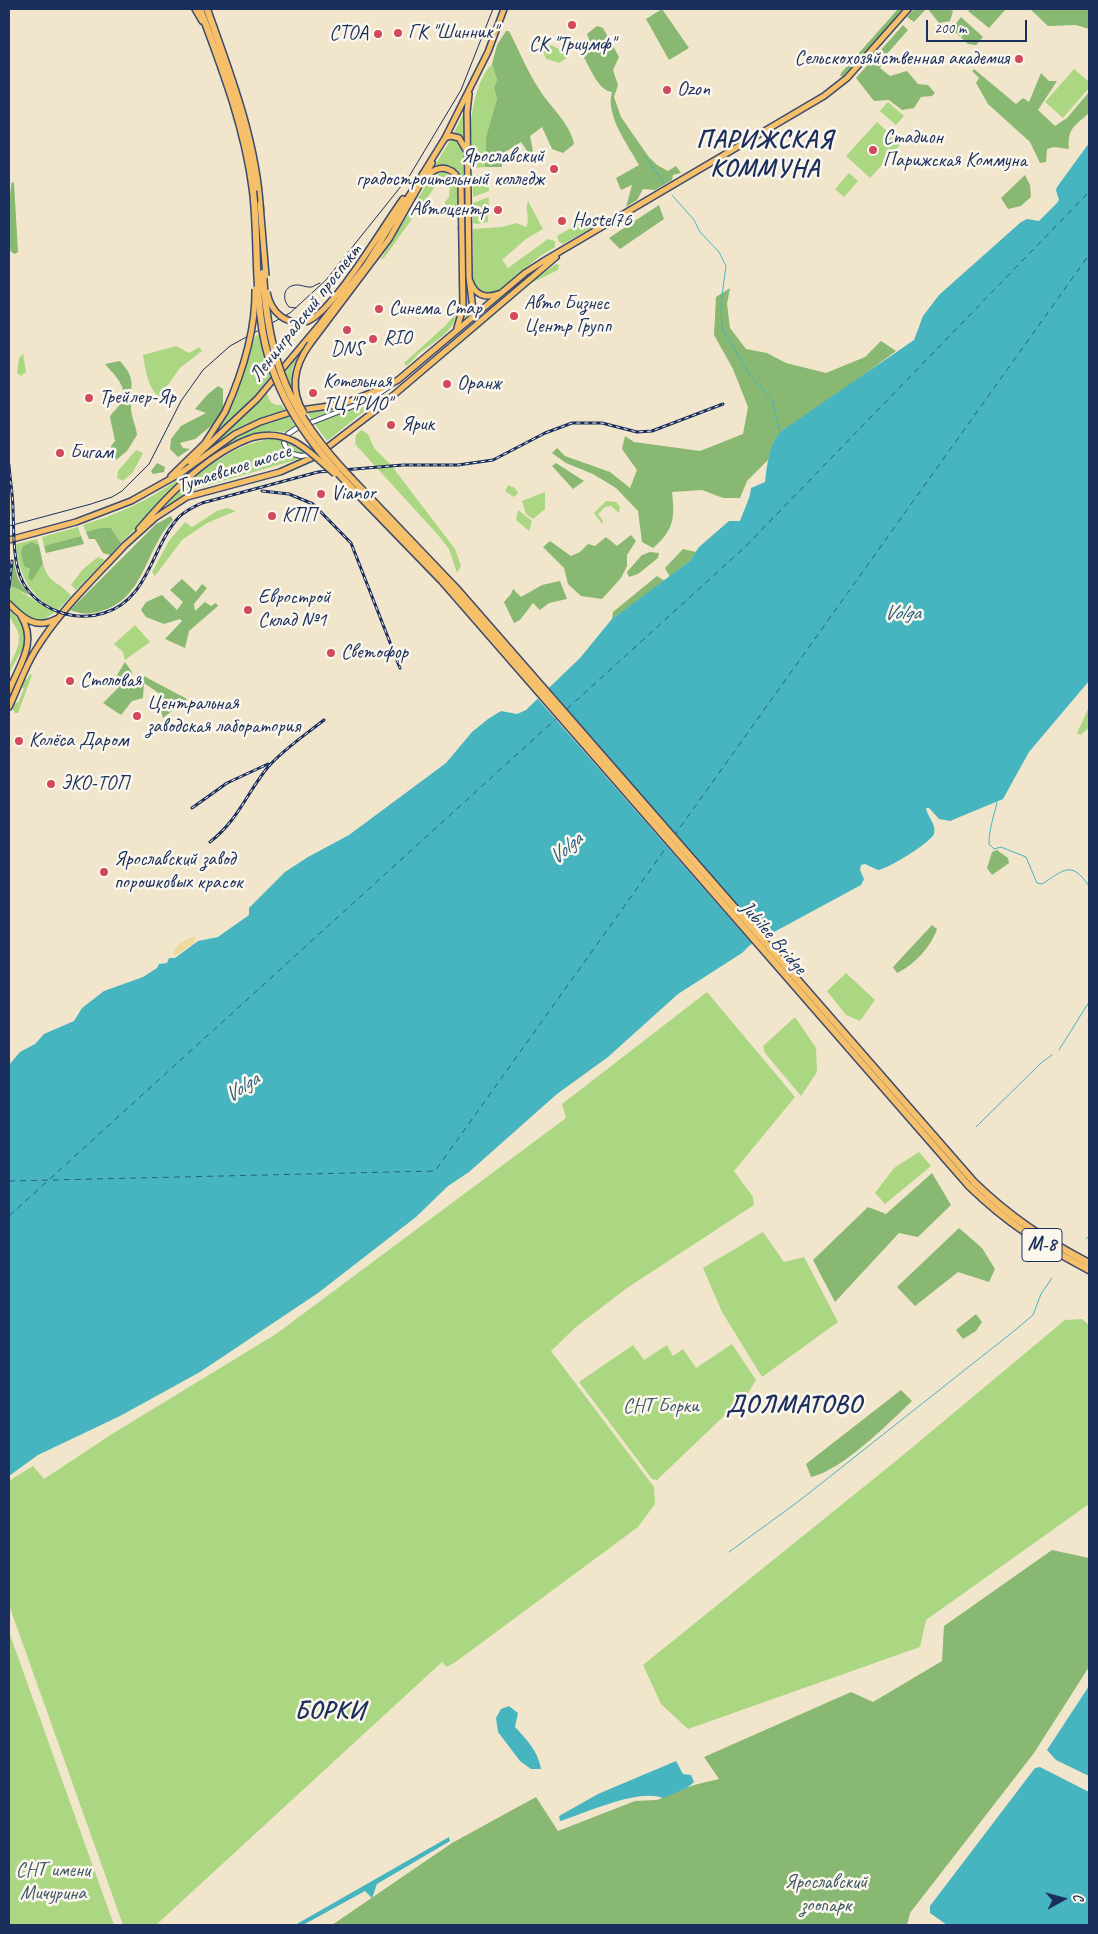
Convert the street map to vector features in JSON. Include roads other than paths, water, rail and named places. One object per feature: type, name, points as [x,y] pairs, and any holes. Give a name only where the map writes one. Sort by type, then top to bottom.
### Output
[{"type":"highway","points":[[200,9],[240,126],[253,191],[260,318],[270,364],[282,396],[301,429],[320,454],[460,598]]},
{"type":"highway","points":[[207,9],[243,116],[255,166],[260,204],[265,306],[276,363],[303,421],[338,466],[406,533],[946,1161],[1000,1212]]},
{"type":"highway","name":"М-8","points":[[1000,1212],[1089,1263]]},
{"type":"highway","name":"М-8","points":[[1000,1212],[1042,1245],[1089,1270]]},
{"type":"main road","points":[[195,9],[212,40]]},
{"type":"main road","name":"Ленинградский проспект","points":[[338,466],[308,422],[296,395],[294,382],[297,367],[310,344],[389,239],[425,177],[470,89],[504,9]]},
{"type":"main road","name":"Тутаевское шоссе","points":[[163,483],[252,425],[294,412],[356,400],[397,381],[525,273],[824,96],[847,78],[908,9]]},
{"type":"main road","points":[[456,331],[463,308],[469,190],[467,112],[470,89]]},
{"type":"main road","points":[[445,138],[451,136],[459,138],[468,153]]},
{"type":"main road","name":"Ленинградский проспект","points":[[163,483],[196,458],[273,381],[366,265],[445,138]]},
{"type":"main road","points":[[425,177],[434,170],[447,168],[456,174],[462,190],[466,223],[468,277],[474,316],[467,330]]},
{"type":"main road","points":[[260,204],[269,302],[275,312],[284,319],[298,322],[308,321],[320,314],[417,181]]},
{"type":"main road","points":[[462,190],[469,190]]},
{"type":"main road","points":[[9,540],[110,510],[163,483],[205,443],[225,412],[236,384],[254,318],[253,191]]},
{"type":"main road","name":"Тутаевское шоссе","points":[[124,546],[155,518],[187,497],[280,472],[316,456],[328,448],[376,410],[554,256]]},
{"type":"main road","points":[[468,277],[478,294],[486,297],[501,293]]},
{"type":"main road","points":[[9,707],[30,659],[58,618],[159,507],[192,476],[232,447],[254,437],[271,434],[290,438],[302,445],[348,484]]},
{"type":"main road","points":[[9,604],[28,622],[39,624],[58,618]]},
{"type":"main road","points":[[9,691],[29,643],[28,631],[21,616]]},
{"type":"street","points":[[328,448],[305,456],[296,456],[287,450],[285,439],[293,429],[371,399],[397,381]]},
{"type":"water","name":"Volga","points":[[1089,143],[1089,681],[1029,752],[1003,799],[950,821],[939,819],[929,808],[926,808],[935,831],[925,843],[883,869],[878,870],[865,864],[861,865],[860,870],[864,879],[861,885],[750,945],[742,953],[678,994],[608,1057],[557,1094],[469,1172],[448,1186],[416,1217],[318,1293],[200,1372],[120,1416],[38,1455],[9,1476],[9,1065],[20,1052],[35,1044],[44,1034],[74,1021],[82,1008],[104,991],[143,977],[157,968],[159,964],[167,963],[169,958],[175,958],[198,941],[218,937],[249,915],[249,908],[285,872],[349,835],[446,763],[472,732],[488,719],[501,711],[517,714],[526,710],[580,658],[612,619],[690,561],[699,547],[729,521],[740,521],[751,488],[765,482],[771,449],[780,432],[914,340],[923,316],[939,295],[1021,222],[1027,219],[1039,221],[1057,203],[1059,200],[1057,187]]},
{"type":"water","points":[[1089,1686],[1089,1776],[1056,1760],[1047,1750]]},
{"type":"water","points":[[509,1706],[518,1713],[515,1727],[535,1751],[541,1769],[531,1769],[520,1761],[498,1732],[496,1718],[501,1709]]},
{"type":"water","points":[[676,1761],[683,1774],[691,1775],[694,1782],[687,1788],[663,1798],[640,1796],[626,1799],[560,1821],[559,1816],[598,1794]]},
{"type":"water","points":[[1040,1767],[1089,1792],[1089,1925],[947,1925],[930,1913],[930,1906],[1035,1768]]},
{"type":"water","points":[[449,1837],[450,1841],[377,1884],[372,1898],[365,1891],[303,1925],[295,1925]]},
{"type":"waterway","points":[[645,156],[664,183]]},
{"type":"waterway","points":[[672,195],[694,220],[700,232],[719,252],[726,266],[721,303],[722,328],[749,374],[772,400],[780,432]]},
{"type":"waterway","points":[[997,802],[989,838],[989,844],[994,849],[1001,847],[1026,857],[1037,883],[1042,884],[1061,872],[1072,870],[1077,872],[1089,886]]},
{"type":"waterway","points":[[1059,1050],[1089,1002]]},
{"type":"waterway","points":[[976,1127],[1041,1063],[1052,1055]]},
{"type":"waterway","points":[[1086,1239],[1089,1236]]},
{"type":"waterway","points":[[729,1552],[799,1501],[1033,1315],[1041,1294],[1052,1278]]},
{"type":"tram line","points":[[9,526],[91,504],[112,497],[122,491],[149,464],[181,401],[203,370],[230,346],[290,313],[326,280],[410,175],[461,90],[493,9]]},
{"type":"tram line","points":[[296,308],[289,307],[285,300],[288,288],[297,285],[312,287],[320,283]]},
{"type":"railway","points":[[9,465],[13,499],[14,542],[18,571],[23,583],[31,594],[43,604],[65,614],[87,616],[104,613],[119,606],[131,597],[140,585],[170,529],[179,517],[202,503],[318,472],[403,465],[458,465],[493,460],[545,433],[572,423],[602,423],[637,432],[652,431],[723,404]]},
{"type":"railway","points":[[262,491],[289,494],[313,504],[351,543],[400,668]]},
{"type":"railway","points":[[9,588],[12,561]]},
{"type":"railway","points":[[210,842],[228,824],[274,760],[324,720]]},
{"type":"railway","points":[[192,808],[227,783],[268,764]]},
{"type":"place","name":"СК \"Триумф\"","points":[[572,25]]},
{"type":"place","name":"ГК \"Шинник\"","points":[[398,33]]},
{"type":"place","name":"СТОА","points":[[378,34]]},
{"type":"place","name":"Сельскохозяйственная академия","points":[[1019,59]]},
{"type":"place","name":"Ozon","points":[[667,90]]},
{"type":"place","name":"Стадион Парижская Коммуна","points":[[873,150]]},
{"type":"place","name":"Ярославский градостроительный колледж","points":[[554,169]]},
{"type":"place","name":"Автоцентр","points":[[498,210]]},
{"type":"place","name":"Hostel76","points":[[562,221]]},
{"type":"place","name":"Синема Стар","points":[[379,309]]},
{"type":"place","name":"Авто Бизнес Центр Групп","points":[[514,316]]},
{"type":"place","name":"DNS","points":[[347,330]]},
{"type":"place","name":"RIO","points":[[373,339]]},
{"type":"place","name":"Оранж","points":[[447,384]]},
{"type":"place","name":"Котельная ТЦ \"РИО\"","points":[[313,393]]},
{"type":"place","name":"Трейлер-Яр","points":[[89,398]]},
{"type":"place","name":"Ярик","points":[[391,425]]},
{"type":"place","name":"Бигам","points":[[60,453]]},
{"type":"place","name":"Vianor","points":[[321,494]]},
{"type":"place","name":"КПП","points":[[272,516]]},
{"type":"place","name":"Еврострой Склад №1","points":[[248,610]]},
{"type":"place","name":"Светофор","points":[[331,653]]},
{"type":"place","name":"Столовая","points":[[70,681]]},
{"type":"place","name":"Центральная заводская лаборатория","points":[[137,716]]},
{"type":"place","name":"Колёса Даром","points":[[19,741]]},
{"type":"place","name":"ЭКО-ТОП","points":[[51,784]]},
{"type":"place","name":"Ярославский завод порошковых красок","points":[[104,872]]},
{"type":"district","name":"ПАРИЖСКАЯ КОММУНА","points":[[765,154]]},
{"type":"district","name":"ДОЛМАТОВО","points":[[794,1405]]},
{"type":"district","name":"БОРКИ","points":[[330,1711]]},
{"type":"park label","name":"СНТ Борки","points":[[661,1407]]},
{"type":"park label","name":"СНТ имени Мичурина","points":[[53,1882]]},
{"type":"park label","name":"Ярославский зоопарк","points":[[826,1894]]}]
